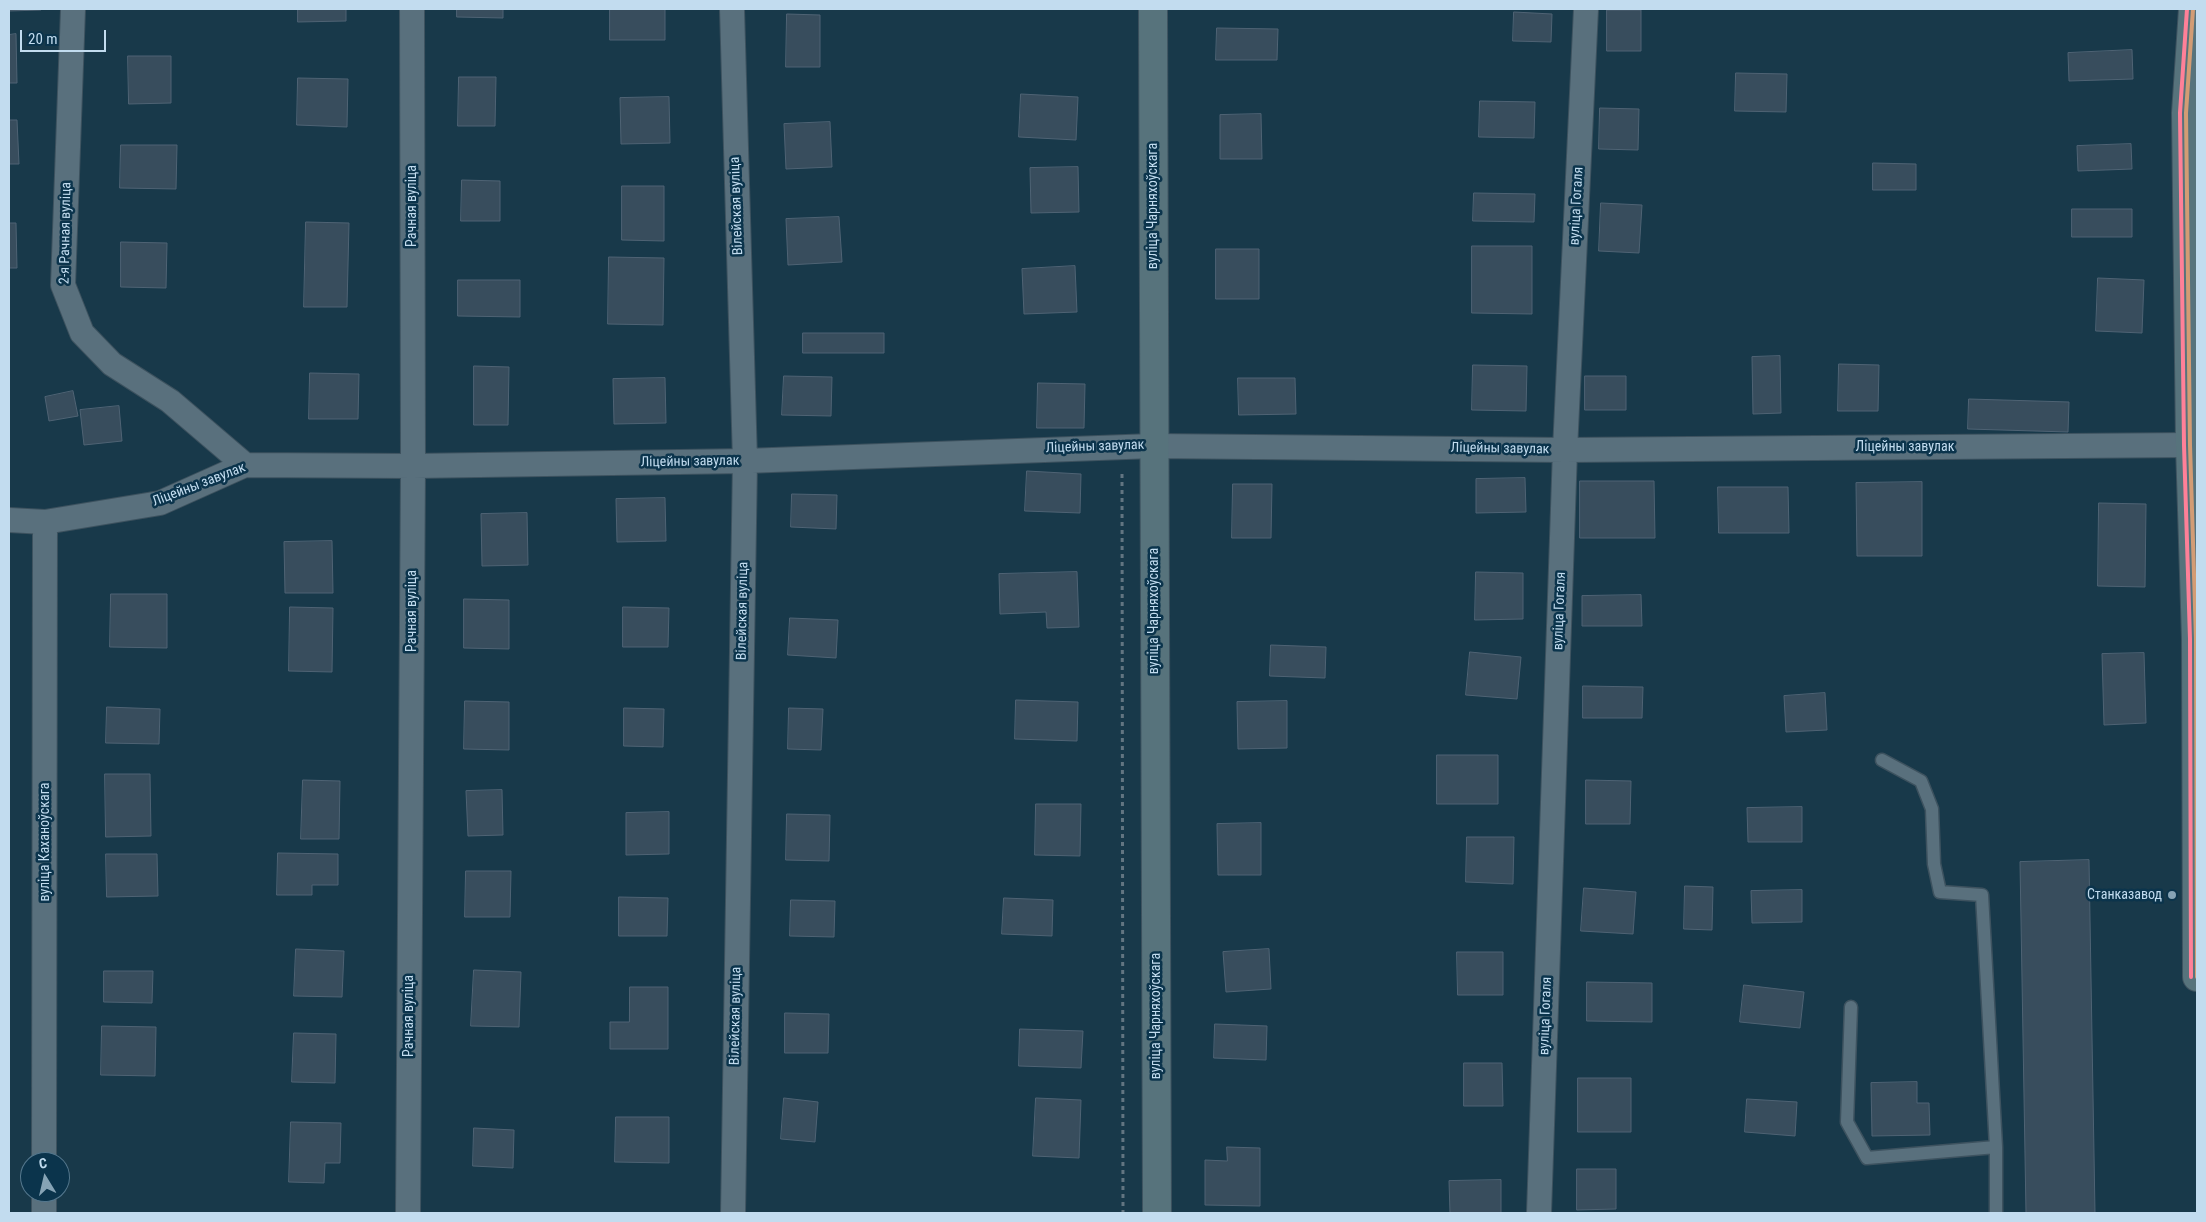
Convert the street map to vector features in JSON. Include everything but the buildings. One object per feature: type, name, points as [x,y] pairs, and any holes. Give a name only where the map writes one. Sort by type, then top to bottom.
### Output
[{"type":"main road","name":"вуліца Чарняхоўскага","points":[[1153,9],[1157,1213]]},
{"type":"main road","points":[[2194,9],[2186,113],[2190,445],[2197,639],[2197,977]]},
{"type":"street","name":"2-я Рачная вуліца","points":[[73,9],[64,285],[82,333],[112,364],[170,401],[245,465]]},
{"type":"street","name":"Рачная вуліца","points":[[408,1213],[413,466],[412,9]]},
{"type":"street","name":"Вілейская вуліца","points":[[732,9],[745,461],[733,1213]]},
{"type":"street","name":"вуліца Гогаля","points":[[1538,1213],[1566,450],[1586,9]]},
{"type":"street","name":"Ліцейны завулак","points":[[9,520],[45,522],[160,503],[245,465],[413,466],[745,461],[1123,446],[1566,450],[2190,445]]},
{"type":"street","name":"вуліца Каханоўскага","points":[[44,1152],[45,522]]},
{"type":"lane","points":[[1882,760],[1921,781],[1932,809],[1934,864],[1940,892],[1982,895],[1996,1147],[1996,1213]]},
{"type":"lane","points":[[1851,1007],[1848,1122],[1867,1158],[1996,1147]]},
{"type":"path","points":[[1123,446],[1123,1213]]},
{"type":"transit line","points":[[2187,9],[2180,113],[2184,445],[2190,639],[2191,977]]},
{"type":"transit line","points":[[2193,9],[2186,113],[2190,445],[2196,639],[2197,977]]},
{"type":"place","name":"Станказавод","points":[[2172,895]]}]
